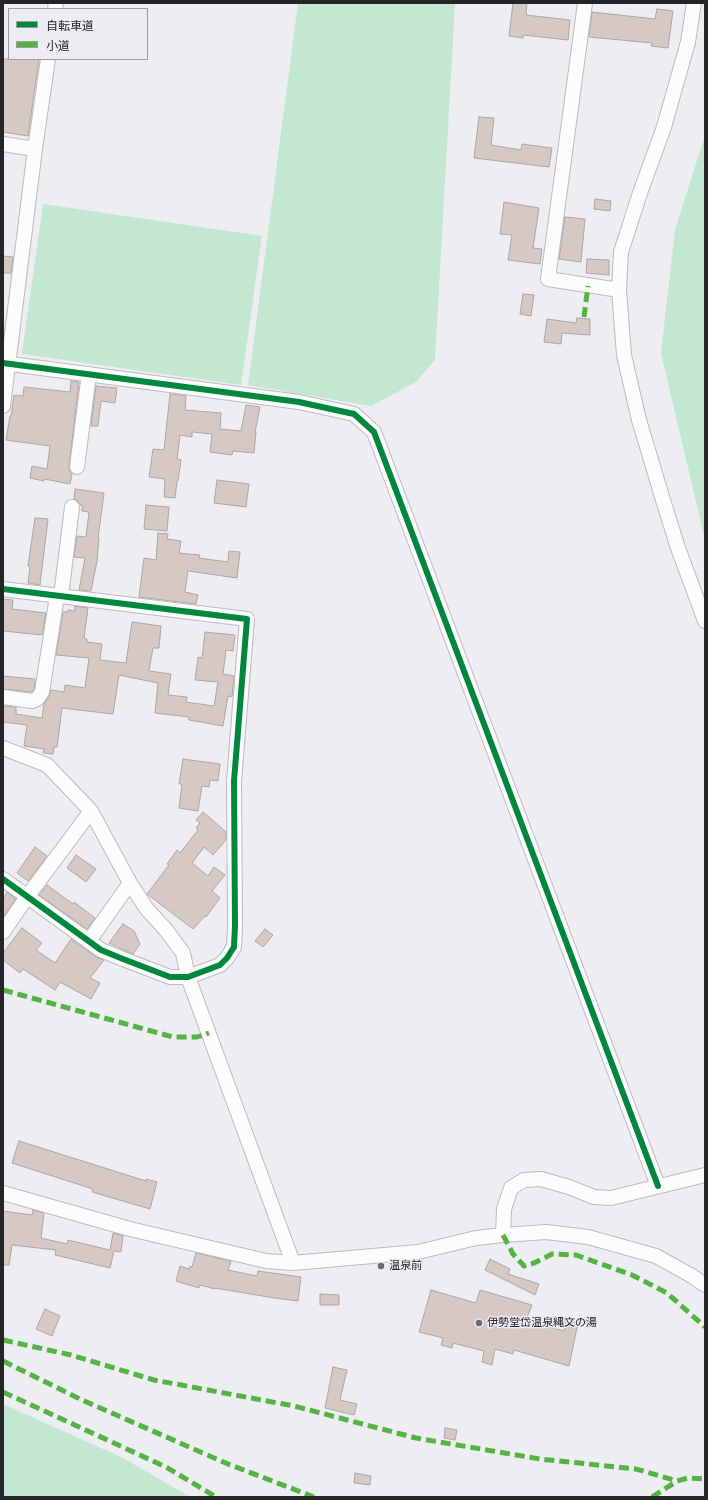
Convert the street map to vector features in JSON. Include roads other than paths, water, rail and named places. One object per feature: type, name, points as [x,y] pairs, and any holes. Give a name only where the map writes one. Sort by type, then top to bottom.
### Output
[{"type":"street","points":[[585,3],[548,279],[619,290]]},
{"type":"street","points":[[694,3],[688,42],[664,127],[640,193],[621,252],[619,290],[624,355],[639,420],[678,548],[705,621]]},
{"type":"street","points":[[3,406],[6,363],[48,60]]},
{"type":"street","points":[[3,144],[35,149]]},
{"type":"street","points":[[6,363],[299,402],[354,414],[374,432],[658,1186]]},
{"type":"street","points":[[77,467],[89,374]]},
{"type":"street","points":[[3,697],[32,701],[37,699],[42,692],[59,596],[72,507]]},
{"type":"street","points":[[3,589],[247,620],[234,781],[234,947],[227,958],[220,965],[188,977],[170,977],[101,950],[3,879]]},
{"type":"street","points":[[3,748],[47,765],[91,811],[130,883],[146,908],[166,930],[183,953],[188,977],[293,1263]]},
{"type":"street","points":[[3,932],[91,811]]},
{"type":"street","points":[[89,941],[130,883]]},
{"type":"street","points":[[503,1235],[504,1209],[511,1188],[524,1180],[541,1179],[569,1186],[594,1197],[611,1198],[705,1175]]},
{"type":"street","points":[[3,1193],[130,1229],[266,1261],[293,1263],[418,1252],[476,1238],[546,1232],[588,1237],[656,1256],[705,1285]]},
{"type":"place","name":"温泉前","points":[[381,1266]]},
{"type":"place","name":"伊勢堂岱温泉縄文の湯","points":[[479,1323]]}]
